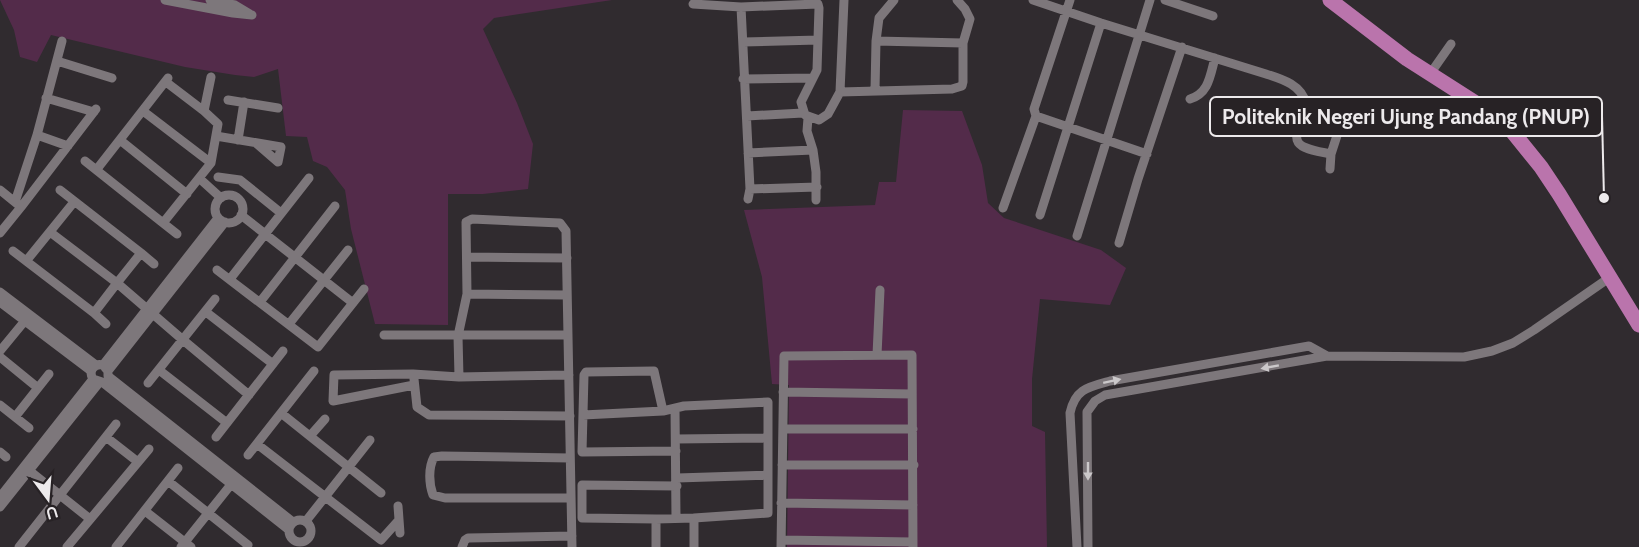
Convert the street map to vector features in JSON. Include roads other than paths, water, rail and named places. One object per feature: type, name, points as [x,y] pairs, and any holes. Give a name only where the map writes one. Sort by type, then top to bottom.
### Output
[{"type":"main road","points":[[1330,0],[1364,28],[1507,125],[1547,176],[1639,325]]},
{"type":"street","points":[[165,0],[252,15],[235,5],[210,0]]},
{"type":"street","points":[[747,116],[806,115],[819,120],[824,118],[840,92],[844,0]]},
{"type":"street","points":[[875,90],[879,18],[894,0]]},
{"type":"street","points":[[840,92],[958,88],[963,82],[963,43],[970,19],[957,0]]},
{"type":"street","points":[[1033,0],[1266,74],[1293,85],[1304,96],[1306,104],[1295,135],[1297,141],[1305,149],[1331,154]]},
{"type":"street","points":[[1003,208],[1036,116],[1034,110],[1070,0]]},
{"type":"street","points":[[1077,236],[1150,0]]},
{"type":"street","points":[[1165,0],[1214,16]]},
{"type":"street","points":[[693,4],[741,7],[816,3],[819,8],[817,70],[801,102],[813,150],[816,200]]},
{"type":"street","points":[[741,7],[749,194],[817,187]]},
{"type":"street","points":[[1040,215],[1101,23]]},
{"type":"street","points":[[743,42],[818,40]]},
{"type":"street","points":[[18,205],[62,41]]},
{"type":"street","points":[[876,41],[963,43]]},
{"type":"street","points":[[1430,74],[1451,44]]},
{"type":"street","points":[[1119,243],[1182,47]]},
{"type":"street","points":[[1190,99],[1198,96],[1204,90],[1215,58]]},
{"type":"street","points":[[57,61],[112,78]]},
{"type":"street","points":[[195,104],[207,90],[211,77]]},
{"type":"street","points":[[743,79],[813,78]]},
{"type":"street","points":[[97,170],[167,80],[218,124],[211,164],[163,223]]},
{"type":"street","points":[[204,111],[209,95],[207,90]]},
{"type":"street","points":[[0,233],[18,205],[42,179],[95,111],[46,98]]},
{"type":"street","points":[[228,100],[278,108]]},
{"type":"street","points":[[238,140],[244,102]]},
{"type":"street","points":[[143,111],[211,164]]},
{"type":"street","points":[[1304,112],[1339,128]]},
{"type":"street","points":[[1036,116],[1147,154]]},
{"type":"street","points":[[1330,169],[1331,154],[1343,117]]},
{"type":"street","points":[[37,135],[68,146]]},
{"type":"street","points":[[216,136],[256,143]]},
{"type":"street","points":[[120,140],[187,194]]},
{"type":"street","points":[[748,153],[813,150]]},
{"type":"street","points":[[85,161],[177,234]]},
{"type":"street","points":[[26,172],[42,179]]},
{"type":"street","points":[[218,177],[240,180],[281,213]]},
{"type":"street","points":[[199,178],[221,198]]},
{"type":"street","points":[[230,279],[309,178]]},
{"type":"street","points":[[0,190],[18,205]]},
{"type":"street","points":[[60,190],[154,264]]},
{"type":"street","points":[[226,195],[238,198],[242,203],[241,216],[237,220],[221,220],[215,207],[221,198],[226,195]]},
{"type":"street","points":[[27,260],[74,202]]},
{"type":"street","points":[[260,302],[335,206]]},
{"type":"street","points":[[241,216],[353,303]]},
{"type":"street","points":[[459,377],[458,336],[467,294],[466,222],[472,219],[560,223],[566,231],[572,547]]},
{"type":"street","points":[[0,507],[100,374],[221,220]]},
{"type":"street","points":[[50,232],[117,283],[249,395]]},
{"type":"street","points":[[289,324],[348,250]]},
{"type":"street","points":[[13,251],[106,324]]},
{"type":"street","points":[[94,313],[141,253]]},
{"type":"street","points":[[467,257],[567,258]]},
{"type":"street","points":[[218,270],[318,347],[364,289]]},
{"type":"street","points":[[1088,547],[1088,412],[1095,401],[1105,395],[1327,356],[1464,357],[1492,351],[1513,343],[1534,330],[1609,278]]},
{"type":"street","points":[[877,355],[880,290]]},
{"type":"street","points":[[0,292],[27,318],[291,526],[292,538],[298,544],[310,537],[312,533],[306,521],[297,520],[291,526]]},
{"type":"street","points":[[467,294],[567,295]]},
{"type":"street","points":[[148,383],[215,299]]},
{"type":"street","points":[[0,302],[27,318]]},
{"type":"street","points":[[206,312],[273,363]]},
{"type":"street","points":[[0,351],[27,318]]},
{"type":"street","points":[[384,335],[568,335]]},
{"type":"street","points":[[1077,547],[1070,413],[1073,399],[1081,391],[1110,381],[1309,346],[1327,356]]},
{"type":"street","points":[[216,437],[283,351]]},
{"type":"street","points":[[877,355],[912,355],[913,545],[781,544],[784,356],[877,355]]},
{"type":"street","points":[[0,357],[38,388]]},
{"type":"street","points":[[159,370],[227,423]]},
{"type":"street","points":[[248,455],[314,371]]},
{"type":"street","points":[[663,411],[654,371],[586,372],[584,375],[582,452],[676,451]]},
{"type":"street","points":[[15,417],[49,374]]},
{"type":"street","points":[[414,385],[333,401],[334,375],[413,374],[459,377],[569,375]]},
{"type":"street","points":[[413,374],[417,407],[429,415],[570,416]]},
{"type":"street","points":[[783,392],[912,394]]},
{"type":"street","points":[[583,415],[768,402],[768,438],[768,475],[768,513],[694,518],[582,518],[582,485],[677,482],[768,475]]},
{"type":"street","points":[[0,405],[29,428]]},
{"type":"street","points":[[675,408],[676,518]]},
{"type":"street","points":[[281,413],[381,493]]},
{"type":"street","points":[[310,436],[325,419]]},
{"type":"street","points":[[19,547],[116,424]]},
{"type":"street","points":[[783,429],[913,429]]},
{"type":"street","points":[[106,437],[138,462]]},
{"type":"street","points":[[676,440],[768,438]]},
{"type":"street","points":[[306,521],[370,440]]},
{"type":"street","points":[[257,444],[381,540],[399,520]]},
{"type":"street","points":[[67,547],[149,449]]},
{"type":"street","points":[[570,458],[434,457],[431,463],[430,487],[433,495],[445,498],[571,498]]},
{"type":"street","points":[[782,465],[914,465]]},
{"type":"street","points":[[129,547],[118,544],[178,468]]},
{"type":"street","points":[[27,469],[90,519]]},
{"type":"street","points":[[0,496],[27,469]]},
{"type":"street","points":[[168,481],[248,545],[247,547]]},
{"type":"street","points":[[145,511],[186,545],[233,481]]},
{"type":"street","points":[[781,503],[913,505]]},
{"type":"street","points":[[398,506],[400,533]]},
{"type":"street","points":[[694,518],[694,547]]},
{"type":"street","points":[[656,519],[656,547]]},
{"type":"street","points":[[462,547],[468,538],[572,536]]},
{"type":"place","name":"Politeknik Negeri Ujung Pandang (PNUP)","points":[[1604,198]]}]
